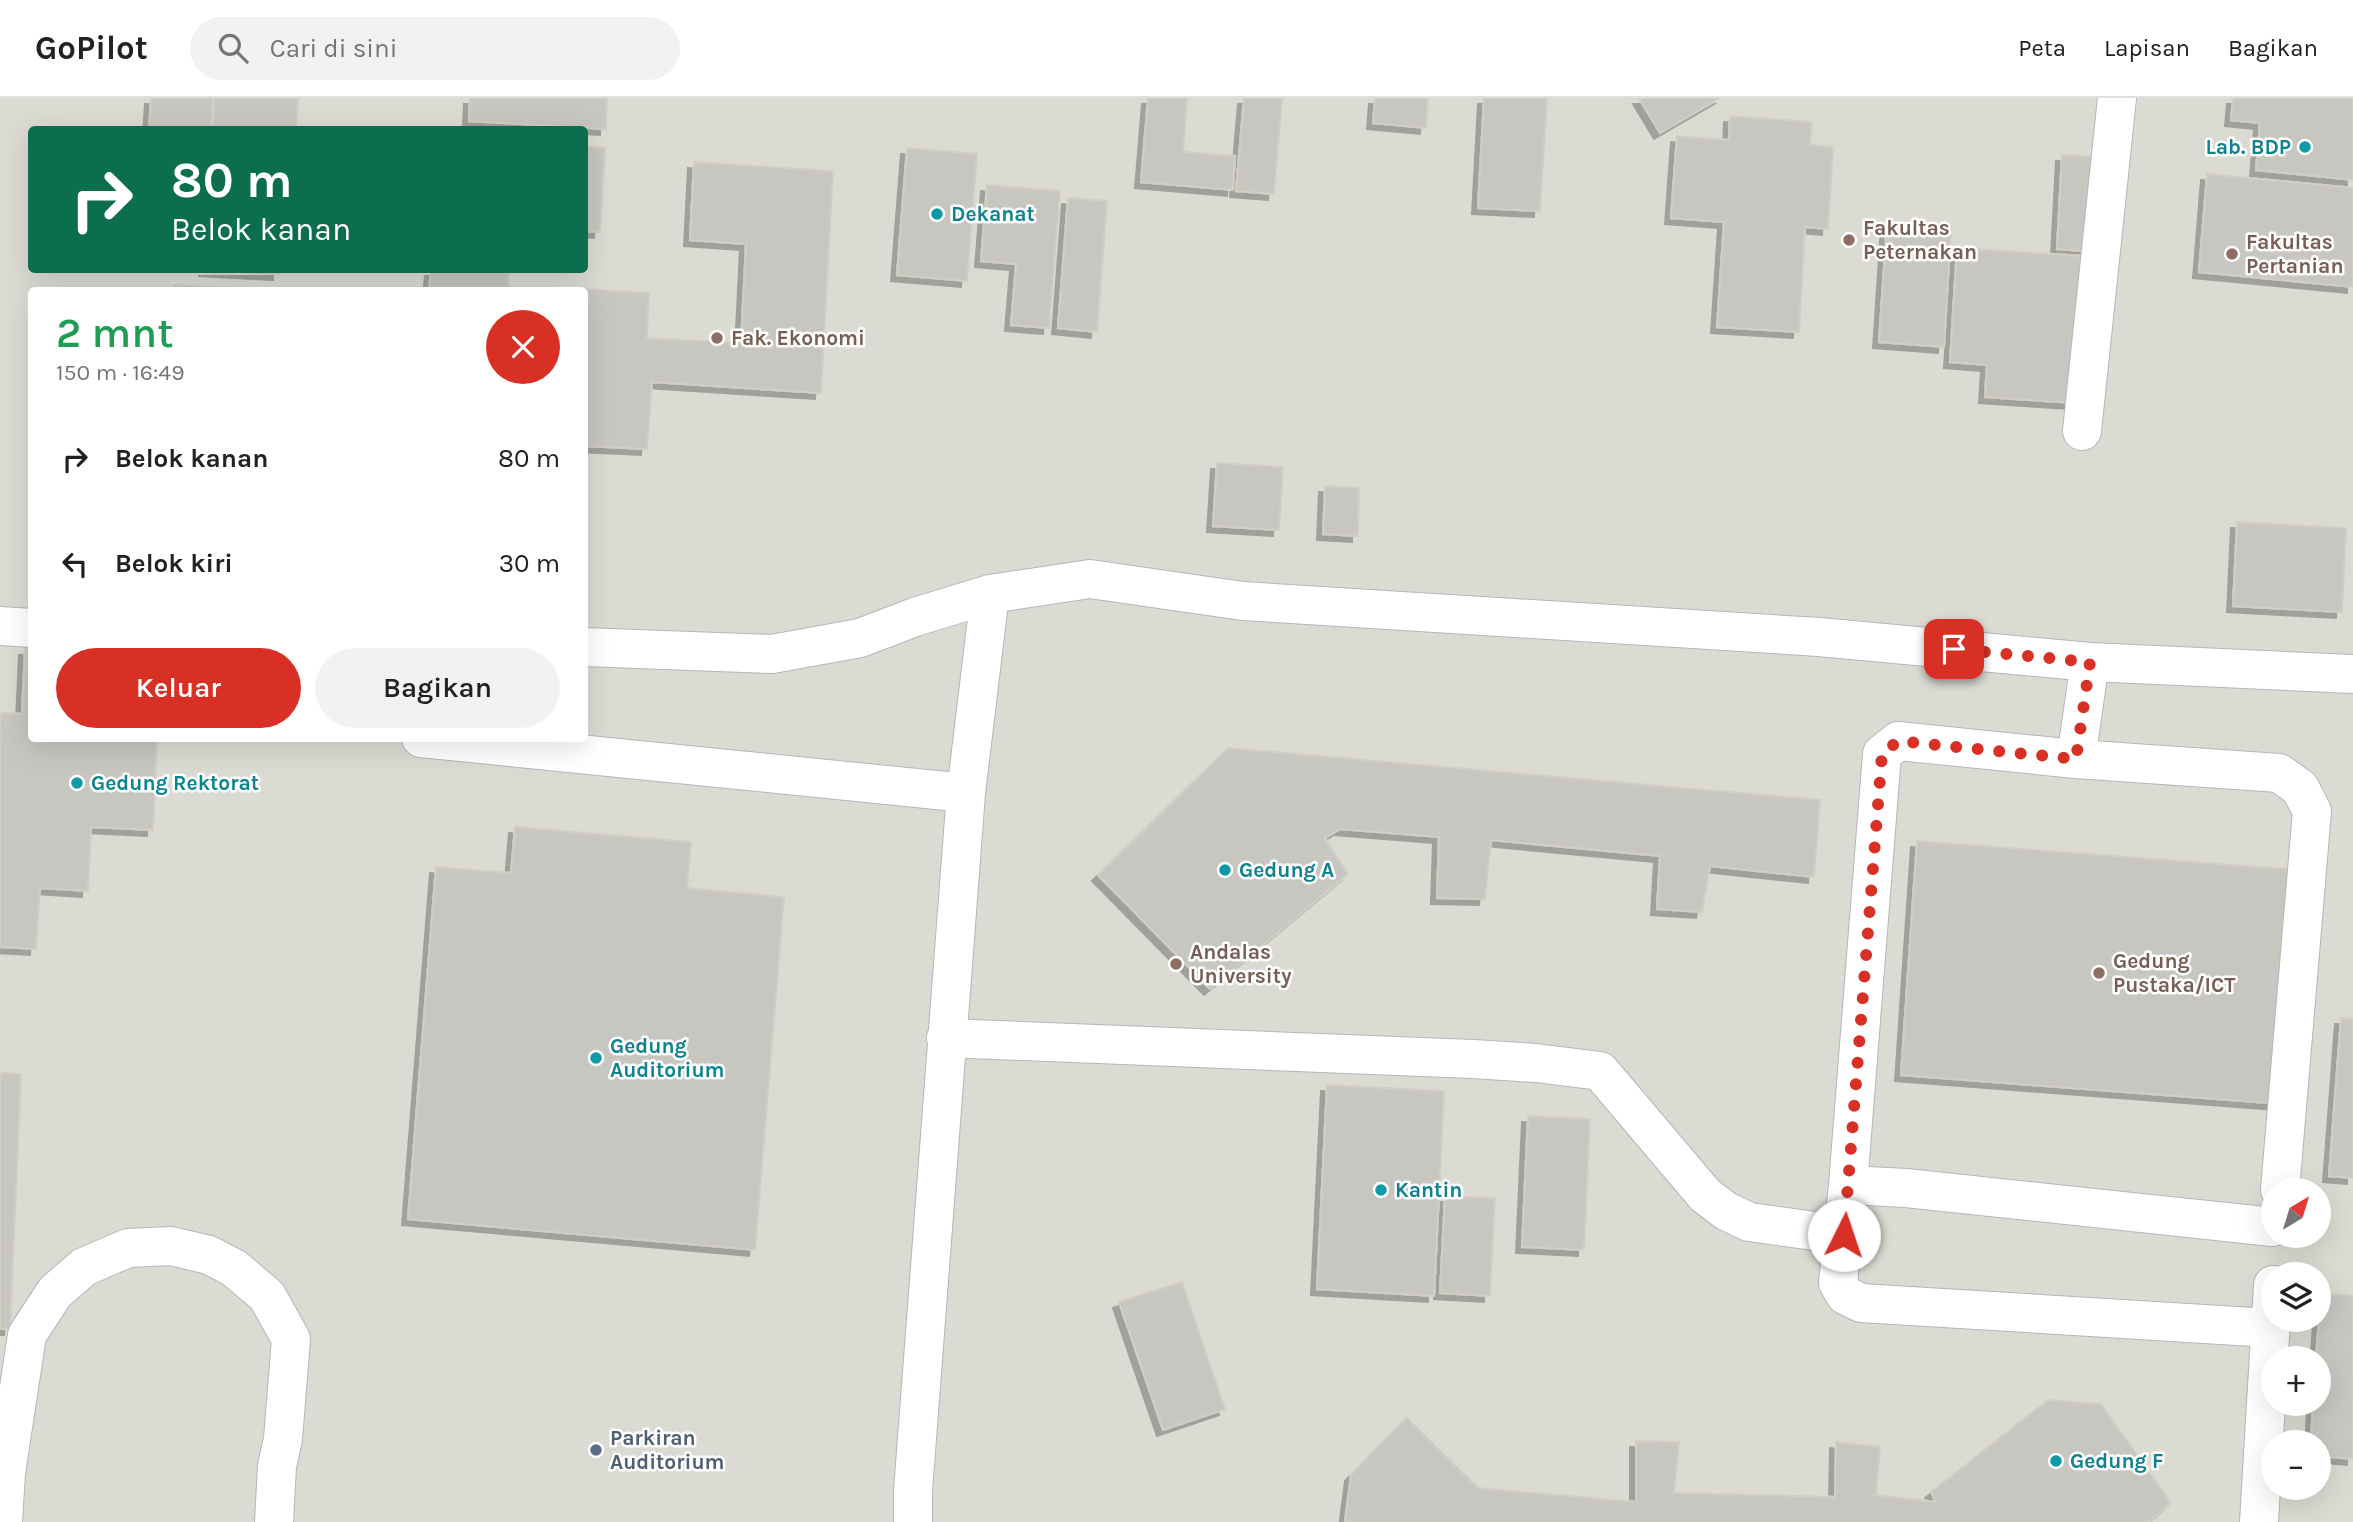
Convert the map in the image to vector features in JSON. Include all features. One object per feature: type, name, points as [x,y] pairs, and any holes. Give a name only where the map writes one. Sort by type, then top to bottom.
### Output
[{"type":"lane","points":[[2082,431],[2116,98]]},
{"type":"lane","points":[[588,646],[772,654],[860,638],[915,617],[990,594],[1090,579],[1243,601],[1819,637],[2090,662],[2353,674]]},
{"type":"lane","points":[[913,1507],[966,793],[990,594]]},
{"type":"lane","points":[[0,626],[28,628]]},
{"type":"lane","points":[[2076,759],[2090,662]]},
{"type":"lane","points":[[2261,1327],[1861,1303],[1845,1295],[1838,1283],[1882,754],[1898,741],[2076,759],[2279,772],[2300,788],[2312,811],[2281,1178]]},
{"type":"lane","points":[[461,742],[966,793]]},
{"type":"lane","points":[[946,1038],[1473,1059],[1536,1063],[1600,1072],[1705,1195],[1726,1211],[1749,1222],[1844,1235]]},
{"type":"lane","points":[[1848,1185],[1906,1188],[2261,1226]]},
{"type":"lane","points":[[3,1522],[3,1472],[27,1335],[55,1292],[84,1267],[128,1248],[171,1246],[209,1255],[234,1268],[267,1296],[291,1339],[283,1440],[277,1466],[274,1522]]},
{"type":"lane","points":[[2259,1522],[2270,1332]]},
{"type":"shaded area","name":"Andalas University","points":[[0,98],[2353,98],[2353,1522],[0,1522]]},
{"type":"building","points":[[151,98],[213,98],[211,126],[149,126]]},
{"type":"building","points":[[214,98],[298,98],[296,126],[213,126]]},
{"type":"building","points":[[470,98],[607,98],[606,129],[469,121]]},
{"type":"building","points":[[1148,98],[1187,98],[1183,152],[1235,156],[1233,190],[1141,182]]},
{"type":"building","points":[[1244,98],[1282,98],[1274,194],[1236,191]]},
{"type":"building","points":[[1375,98],[1428,98],[1426,128],[1373,123]]},
{"type":"building","points":[[1484,98],[1547,98],[1540,211],[1478,208]]},
{"type":"building","points":[[1639,98],[1720,98],[1660,133]]},
{"type":"building","name":"Lab. BDP","points":[[2233,98],[2353,98],[2353,180],[2256,170],[2260,123],[2231,120]]},
{"type":"building","points":[[1730,116],[1812,122],[1810,145],[1833,147],[1828,229],[1805,227],[1799,332],[1717,327],[1724,222],[1671,218],[1677,136],[1729,140]]},
{"type":"building","points":[[588,146],[605,148],[600,232],[588,231]]},
{"type":"building","name":"Dekanat","points":[[907,148],[977,154],[967,281],[897,275]]},
{"type":"building","points":[[2062,155],[2101,157],[2096,252],[2057,249]]},
{"type":"building","points":[[694,162],[833,171],[821,393],[652,382],[647,449],[588,446],[588,289],[649,293],[647,338],[741,343],[746,244],[690,240]]},
{"type":"building","points":[[2207,174],[2353,188],[2353,287],[2199,272]]},
{"type":"building","points":[[987,185],[1060,191],[1049,328],[1011,325],[1016,264],[981,261]]},
{"type":"building","points":[[1068,198],[1107,201],[1097,332],[1058,328]]},
{"type":"building","points":[[1887,222],[1951,227],[1944,347],[1879,342]]},
{"type":"building","points":[[1957,248],[2084,256],[2075,403],[1985,397],[1987,365],[1950,362]]},
{"type":"building","points":[[431,273],[509,273],[508,287],[429,287]]},
{"type":"building","points":[[174,285],[212,287],[174,287]]},
{"type":"building","points":[[1217,463],[1283,467],[1279,530],[1213,526]]},
{"type":"building","points":[[1325,486],[1359,488],[1358,536],[1323,534]]},
{"type":"building","points":[[2237,522],[2346,528],[2342,612],[2233,606]]},
{"type":"building","name":"Gedung Rektorat","points":[[25,649],[28,649],[28,742],[157,742],[153,830],[91,827],[88,891],[40,888],[36,949],[0,947],[0,713],[22,714]]},
{"type":"building","name":"Gedung A","points":[[1228,748],[1820,800],[1814,877],[1710,866],[1702,912],[1657,909],[1660,856],[1491,840],[1485,899],[1437,898],[1439,837],[1340,829],[1325,838],[1348,874],[1210,989],[1098,875]]},
{"type":"building","name":"Gedung Auditorium","points":[[515,827],[691,842],[687,888],[784,897],[755,1250],[408,1219],[436,867],[511,873]]},
{"type":"building","name":"Gedung Pustaka/ICT","points":[[1917,841],[2298,870],[2281,1104],[1901,1075]]},
{"type":"building","points":[[2341,1018],[2353,1019],[2353,1178],[2329,1176]]},
{"type":"building","points":[[0,1073],[21,1074],[10,1329],[0,1329]]},
{"type":"building","name":"Kantin","points":[[1327,1085],[1444,1091],[1434,1296],[1317,1289]]},
{"type":"building","points":[[1528,1116],[1590,1119],[1584,1250],[1522,1247]]},
{"type":"building","points":[[1445,1196],[1495,1198],[1490,1296],[1440,1293]]},
{"type":"building","points":[[1182,1282],[1225,1409],[1163,1430],[1119,1302]]},
{"type":"building","points":[[2331,1294],[2353,1296],[2353,1459],[2331,1457],[2331,1430],[2312,1430],[2312,1416],[2331,1416],[2331,1346],[2317,1346],[2318,1332],[2331,1332]]},
{"type":"building","name":"Gedung F","points":[[2048,1400],[2101,1404],[2171,1503],[2149,1522],[1345,1522],[1351,1475],[1407,1418],[1478,1488],[1636,1502],[1636,1441],[1679,1442],[1674,1493],[1835,1497],[1836,1442],[1880,1447],[1876,1495],[1936,1502],[1931,1492]]},
{"type":"place","name":"Lab. BDP","points":[[2305,147]]},
{"type":"place","name":"Dekanat","points":[[937,214]]},
{"type":"place","name":"Fakultas Peternakan","points":[[1849,240]]},
{"type":"place","name":"Fakultas Pertanian","points":[[2232,254]]},
{"type":"place","name":"Fak. Ekonomi","points":[[717,338]]},
{"type":"place","name":"Gedung Rektorat","points":[[77,783]]},
{"type":"place","name":"Gedung A","points":[[1225,870]]},
{"type":"place","name":"Andalas University","points":[[1176,964]]},
{"type":"place","name":"Gedung Pustaka/ICT","points":[[2099,973]]},
{"type":"place","name":"Gedung Auditorium","points":[[596,1058]]},
{"type":"place","name":"Kantin","points":[[1381,1190]]},
{"type":"place","name":"Parkiran Auditorium","points":[[596,1450]]},
{"type":"place","name":"Gedung F","points":[[2056,1461]]},
{"type":"route","points":[[1844,1235],[1882,754],[1898,741],[2076,759],[2090,662],[1954,649]]}]
